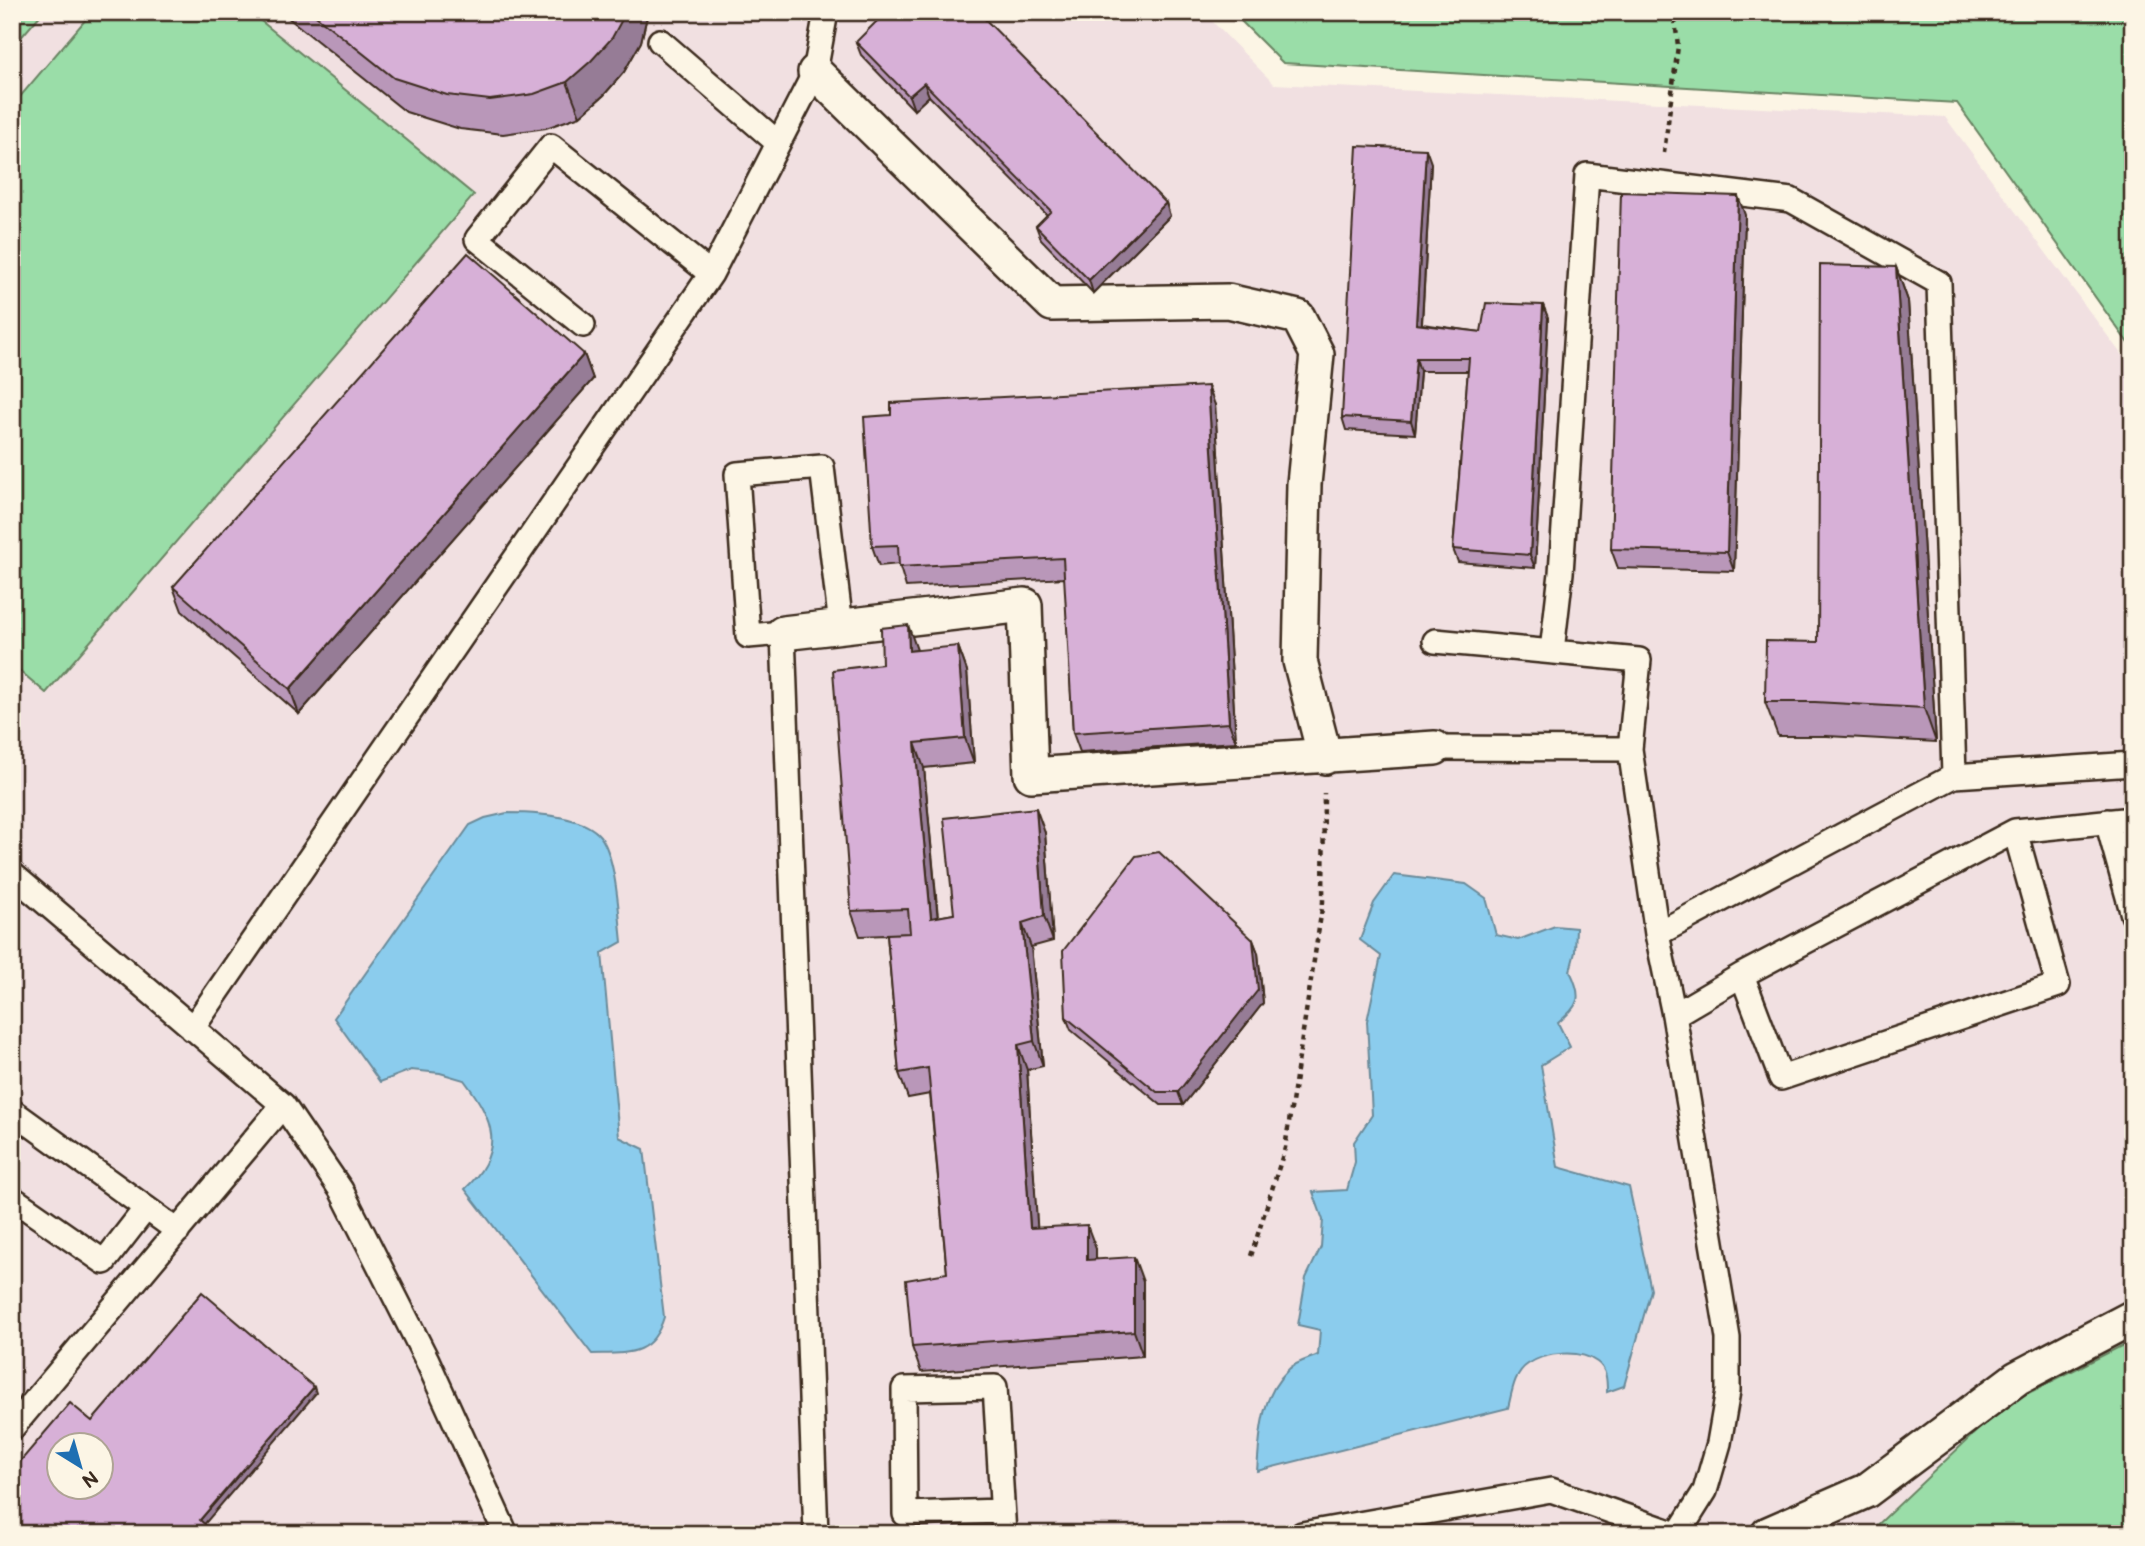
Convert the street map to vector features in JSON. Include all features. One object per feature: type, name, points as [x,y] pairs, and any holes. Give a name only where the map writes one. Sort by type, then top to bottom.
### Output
[{"type":"street","points":[[815,72],[1052,304],[1228,301],[1298,317],[1317,354],[1304,484],[1300,661],[1325,757]]},
{"type":"street","points":[[783,634],[1025,605],[1031,775],[1435,748]]},
{"type":"street","points":[[1768,1534],[1866,1491],[2017,1378],[2133,1317]]},
{"type":"lane","points":[[192,1029],[711,274],[815,72],[826,12]]},
{"type":"lane","points":[[660,41],[778,143]]},
{"type":"lane","points":[[583,325],[477,239],[551,146],[711,274]]},
{"type":"lane","points":[[1552,650],[1561,573],[1587,175],[1791,200],[1939,283],[1954,776]]},
{"type":"lane","points":[[816,1534],[783,634],[748,636],[737,474],[822,467],[841,626]]},
{"type":"lane","points":[[1302,1534],[1551,1490],[1677,1534],[1705,1490],[1719,1443],[1728,1391],[1728,1338],[1674,1015],[1657,934],[1630,749],[1639,660],[1435,641]]},
{"type":"lane","points":[[1435,748],[1630,749]]},
{"type":"lane","points":[[1657,934],[1954,776],[2133,764]]},
{"type":"lane","points":[[1674,1015],[1742,975],[2015,831],[2133,819]]},
{"type":"lane","points":[[2107,821],[2133,915]]},
{"type":"lane","points":[[1742,975],[1781,1078],[2058,985],[2015,831]]},
{"type":"lane","points":[[12,874],[283,1105],[341,1190],[427,1360],[506,1534]]},
{"type":"lane","points":[[12,1428],[283,1105]]},
{"type":"lane","points":[[12,1111],[178,1231]]},
{"type":"lane","points":[[12,1198],[104,1262],[146,1208]]},
{"type":"lane","points":[[995,1387],[1002,1522],[905,1514],[904,1389],[995,1387]]},
{"type":"path","points":[[1655,184],[1664,154],[1678,46],[1674,12]]},
{"type":"path","points":[[1251,1256],[1285,1148],[1323,902],[1325,757]]},
{"type":"shaded area","points":[[12,12],[1203,12],[1274,84],[1945,117],[2133,370],[2133,1534],[12,1534]]},
{"type":"green space","points":[[12,12],[43,12],[12,48]]},
{"type":"green space","points":[[92,12],[250,12],[474,195],[46,693],[12,664],[12,106]]},
{"type":"green space","points":[[1232,12],[2133,12],[2133,350],[1957,103],[1283,63]]},
{"type":"green space","points":[[2133,1340],[2133,1534],[1868,1534],[2003,1406]]},
{"type":"water","points":[[507,813],[570,819],[582,824],[600,836],[610,857],[622,942],[602,953],[619,1137],[644,1149],[664,1317],[653,1340],[637,1350],[592,1354],[465,1189],[486,1161],[491,1148],[491,1135],[483,1108],[464,1080],[440,1073],[411,1070],[380,1082],[334,1018],[470,825]]},
{"type":"water","points":[[1394,875],[1466,884],[1486,898],[1496,935],[1518,940],[1555,926],[1576,928],[1575,952],[1570,971],[1577,988],[1577,1000],[1571,1011],[1558,1023],[1570,1047],[1541,1065],[1558,1167],[1629,1187],[1651,1290],[1624,1386],[1607,1392],[1603,1368],[1582,1355],[1544,1357],[1528,1364],[1520,1372],[1514,1383],[1508,1408],[1257,1471],[1263,1416],[1272,1391],[1292,1367],[1318,1355],[1320,1330],[1298,1325],[1306,1278],[1321,1247],[1323,1220],[1313,1192],[1347,1190],[1355,1162],[1354,1142],[1372,1115],[1367,1021],[1381,956],[1360,940],[1374,903]]},
{"type":"building","points":[[311,12],[626,12],[612,38],[567,82],[534,94],[490,100],[447,95],[394,78]]},
{"type":"building","points":[[886,12],[978,12],[1166,203],[1089,280],[1036,226],[1051,211],[924,83],[909,96],[856,42]]},
{"type":"building","points":[[1357,146],[1426,149],[1416,324],[1481,332],[1486,303],[1543,305],[1530,555],[1453,549],[1469,358],[1416,358],[1411,421],[1342,417]]},
{"type":"building","points":[[1621,192],[1738,196],[1727,552],[1611,549]]},
{"type":"building","points":[[468,253],[584,354],[290,689],[173,587]]},
{"type":"building","points":[[1820,265],[1896,267],[1924,708],[1765,702],[1766,641],[1818,642]]},
{"type":"building","points":[[1208,386],[1229,723],[1073,733],[1063,558],[899,567],[898,545],[872,546],[864,417],[891,415],[891,403]]},
{"type":"building","points":[[908,625],[909,651],[958,646],[965,738],[915,743],[931,918],[954,914],[944,818],[1036,808],[1044,916],[1022,923],[1034,1041],[1018,1045],[1030,1228],[1087,1225],[1087,1260],[1134,1257],[1134,1331],[912,1347],[906,1280],[947,1273],[928,1068],[899,1073],[887,934],[910,933],[908,909],[851,911],[833,670],[882,664],[881,628]]},
{"type":"building","points":[[1159,852],[1253,940],[1258,990],[1178,1092],[1157,1092],[1066,1017],[1063,951],[1136,856]]},
{"type":"building","points":[[202,1292],[314,1387],[200,1520],[215,1534],[12,1534],[12,1510],[16,1506],[12,1502],[12,1471],[46,1431],[46,1500],[116,1500],[116,1430],[47,1430],[70,1403],[92,1421]]}]
